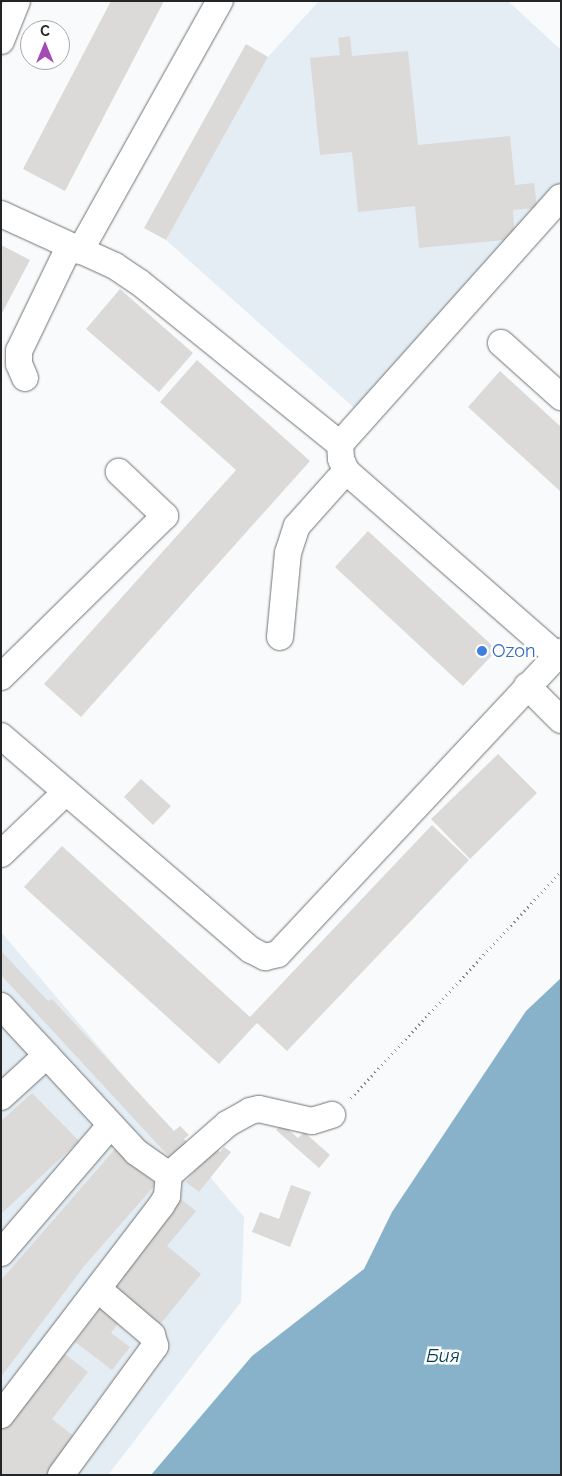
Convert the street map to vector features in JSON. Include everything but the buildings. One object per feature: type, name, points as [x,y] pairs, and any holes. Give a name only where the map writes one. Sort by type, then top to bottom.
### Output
[{"type":"street","points":[[1,41],[17,1]]},
{"type":"street","points":[[25,378],[19,364],[19,352],[74,250],[220,1]]},
{"type":"street","points":[[1,736],[251,950],[265,957],[278,954],[526,686],[559,654],[346,471],[341,460],[340,444],[561,197]]},
{"type":"street","points":[[1,214],[74,250],[115,266],[138,282],[340,444]]},
{"type":"street","points":[[501,343],[561,397]]},
{"type":"street","points":[[280,637],[285,574],[295,533],[346,471]]},
{"type":"street","points":[[1,677],[165,516],[119,472]]},
{"type":"street","points":[[526,686],[561,720]]},
{"type":"street","points":[[1,854],[66,792]]},
{"type":"street","points":[[1,1006],[110,1126],[136,1152],[169,1175]]},
{"type":"street","points":[[1,1097],[47,1056]]},
{"type":"street","points":[[1,1415],[164,1201],[169,1175],[227,1124],[250,1111],[259,1109],[312,1121],[332,1115]]},
{"type":"street","points":[[1,1253],[110,1126]]},
{"type":"street","points":[[62,1475],[155,1346],[152,1335],[98,1289]]},
{"type":"path","points":[[332,1115],[429,1016],[561,871]]},
{"type":"shaded area","points":[[319,1],[508,1],[561,50],[561,188],[360,413],[166,240],[268,57]]},
{"type":"shaded area","points":[[1,932],[244,1217],[241,1302],[108,1475],[1,1475]]},
{"type":"water","name":"Бия","points":[[561,978],[561,1475],[151,1475],[252,1356],[364,1269],[392,1212],[526,1011]]},
{"type":"place","name":"Ozon","points":[[482,651]]}]
